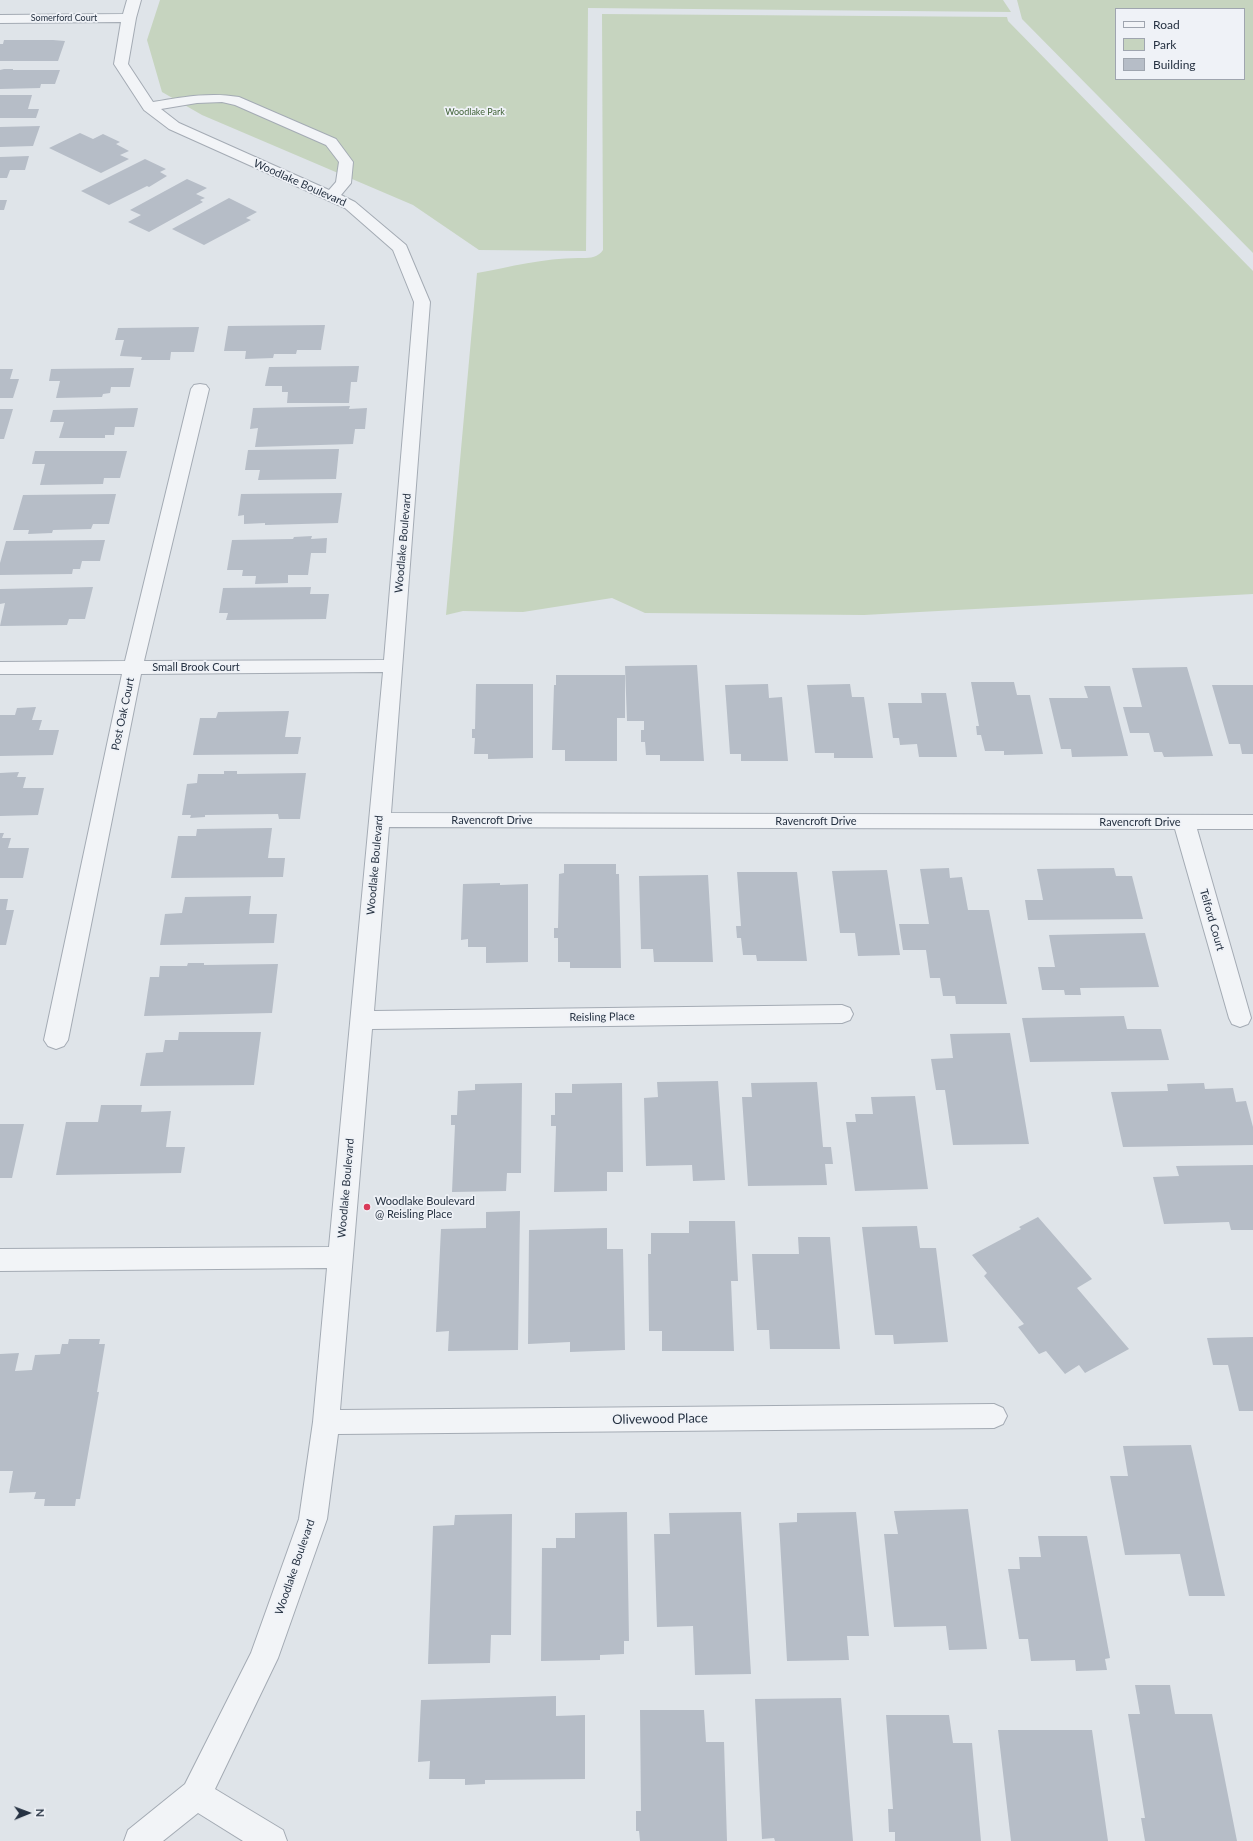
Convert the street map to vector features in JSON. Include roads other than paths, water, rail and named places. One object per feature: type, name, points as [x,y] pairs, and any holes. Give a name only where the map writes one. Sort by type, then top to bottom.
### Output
[{"type":"street","name":"Somerford Court","points":[[0,19],[132,9]]},
{"type":"street","name":"Woodlake Boulevard","points":[[132,9],[121,64],[149,107],[174,126],[350,205],[400,248],[422,302],[393,666],[326,1422],[313,1519],[264,1658],[196,1795],[138,1841]]},
{"type":"street","points":[[149,107],[197,99],[222,98],[239,101],[331,142],[346,162],[343,183],[332,196]]},
{"type":"street","name":"Post Oak Court","points":[[56,1040],[133,667],[200,389]]},
{"type":"street","name":"Small Brook Court","points":[[0,668],[393,666]]},
{"type":"street","name":"Ravencroft Drive","points":[[379,820],[1253,822]]},
{"type":"street","name":"Telford Court","points":[[1184,822],[1240,1018]]},
{"type":"street","name":"Reisling Place","points":[[361,1020],[842,1014]]},
{"type":"street","points":[[0,1260],[340,1257]]},
{"type":"street","name":"Olivewood Place","points":[[326,1422],[994,1416]]},
{"type":"street","points":[[196,1795],[272,1841]]},
{"type":"place","name":"Woodlake Boulevard @ Reisling Place","points":[[367,1207]]},
{"type":"park label","name":"Woodlake Park","points":[[475,112]]}]
